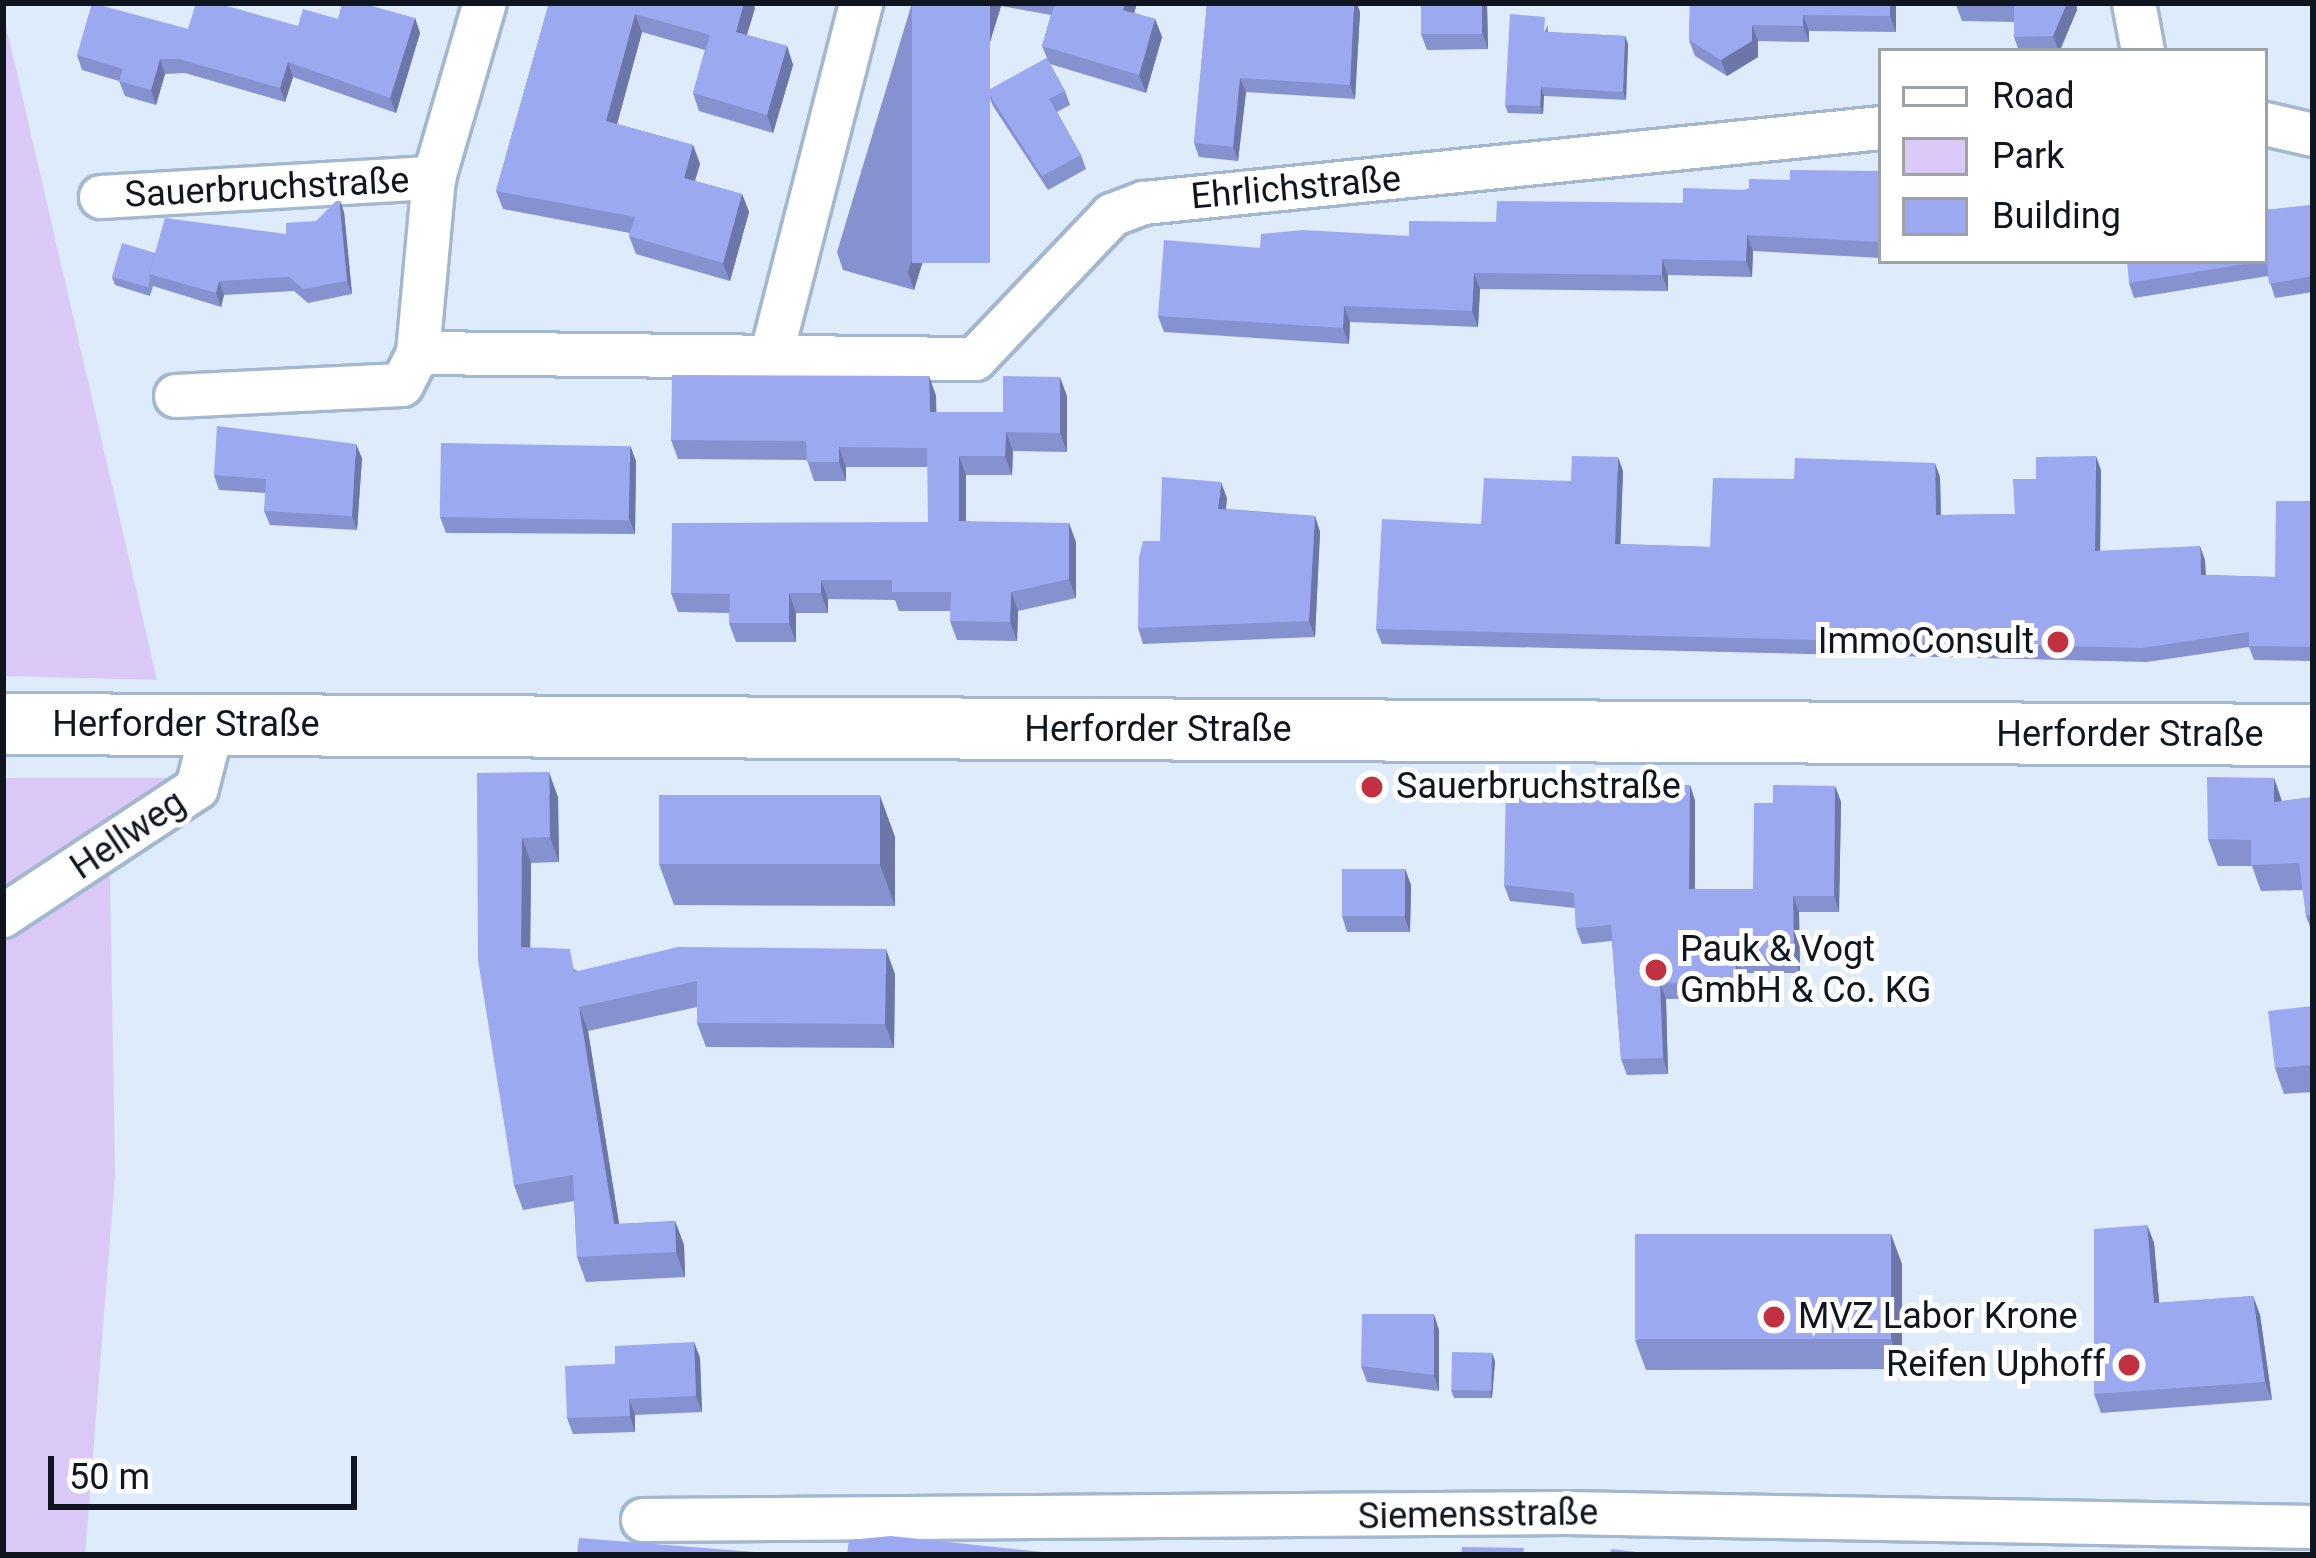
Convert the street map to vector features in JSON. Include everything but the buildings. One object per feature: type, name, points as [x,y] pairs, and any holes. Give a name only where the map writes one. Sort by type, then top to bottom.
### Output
[{"type":"main road","name":"Herforder Straße","points":[[3,724],[2313,735]]},
{"type":"street","name":"Sauerbruchstraße","points":[[418,353],[434,178],[485,3]]},
{"type":"street","points":[[772,352],[861,3]]},
{"type":"street","points":[[2134,3],[2142,48]]},
{"type":"street","points":[[2268,125],[2313,135]]},
{"type":"street","name":"Ehrlichstraße","points":[[418,353],[772,352],[975,359],[1112,215],[1144,202],[1878,128]]},
{"type":"street","name":"Sauerbruchstraße","points":[[101,197],[434,178]]},
{"type":"street","points":[[176,396],[402,385],[418,353]]},
{"type":"street","name":"Hellweg","points":[[3,916],[196,788],[213,725]]},
{"type":"street","name":"Siemensstraße","points":[[643,1520],[1567,1513],[2313,1527]]},
{"type":"green space","points":[[3,13],[157,680],[3,676]]},
{"type":"green space","points":[[3,778],[178,778],[110,873],[115,1175],[85,1555],[3,1555]]},
{"type":"place","name":"ImmoConsult","points":[[2058,642]]},
{"type":"place","name":"Sauerbruchstraße","points":[[1372,787]]},
{"type":"place","name":"Pauk & Vogt GmbH & Co. KG","points":[[1656,970]]},
{"type":"place","name":"MVZ Labor Krone","points":[[1774,1317]]},
{"type":"place","name":"Reifen Uphoff","points":[[2129,1365]]}]
